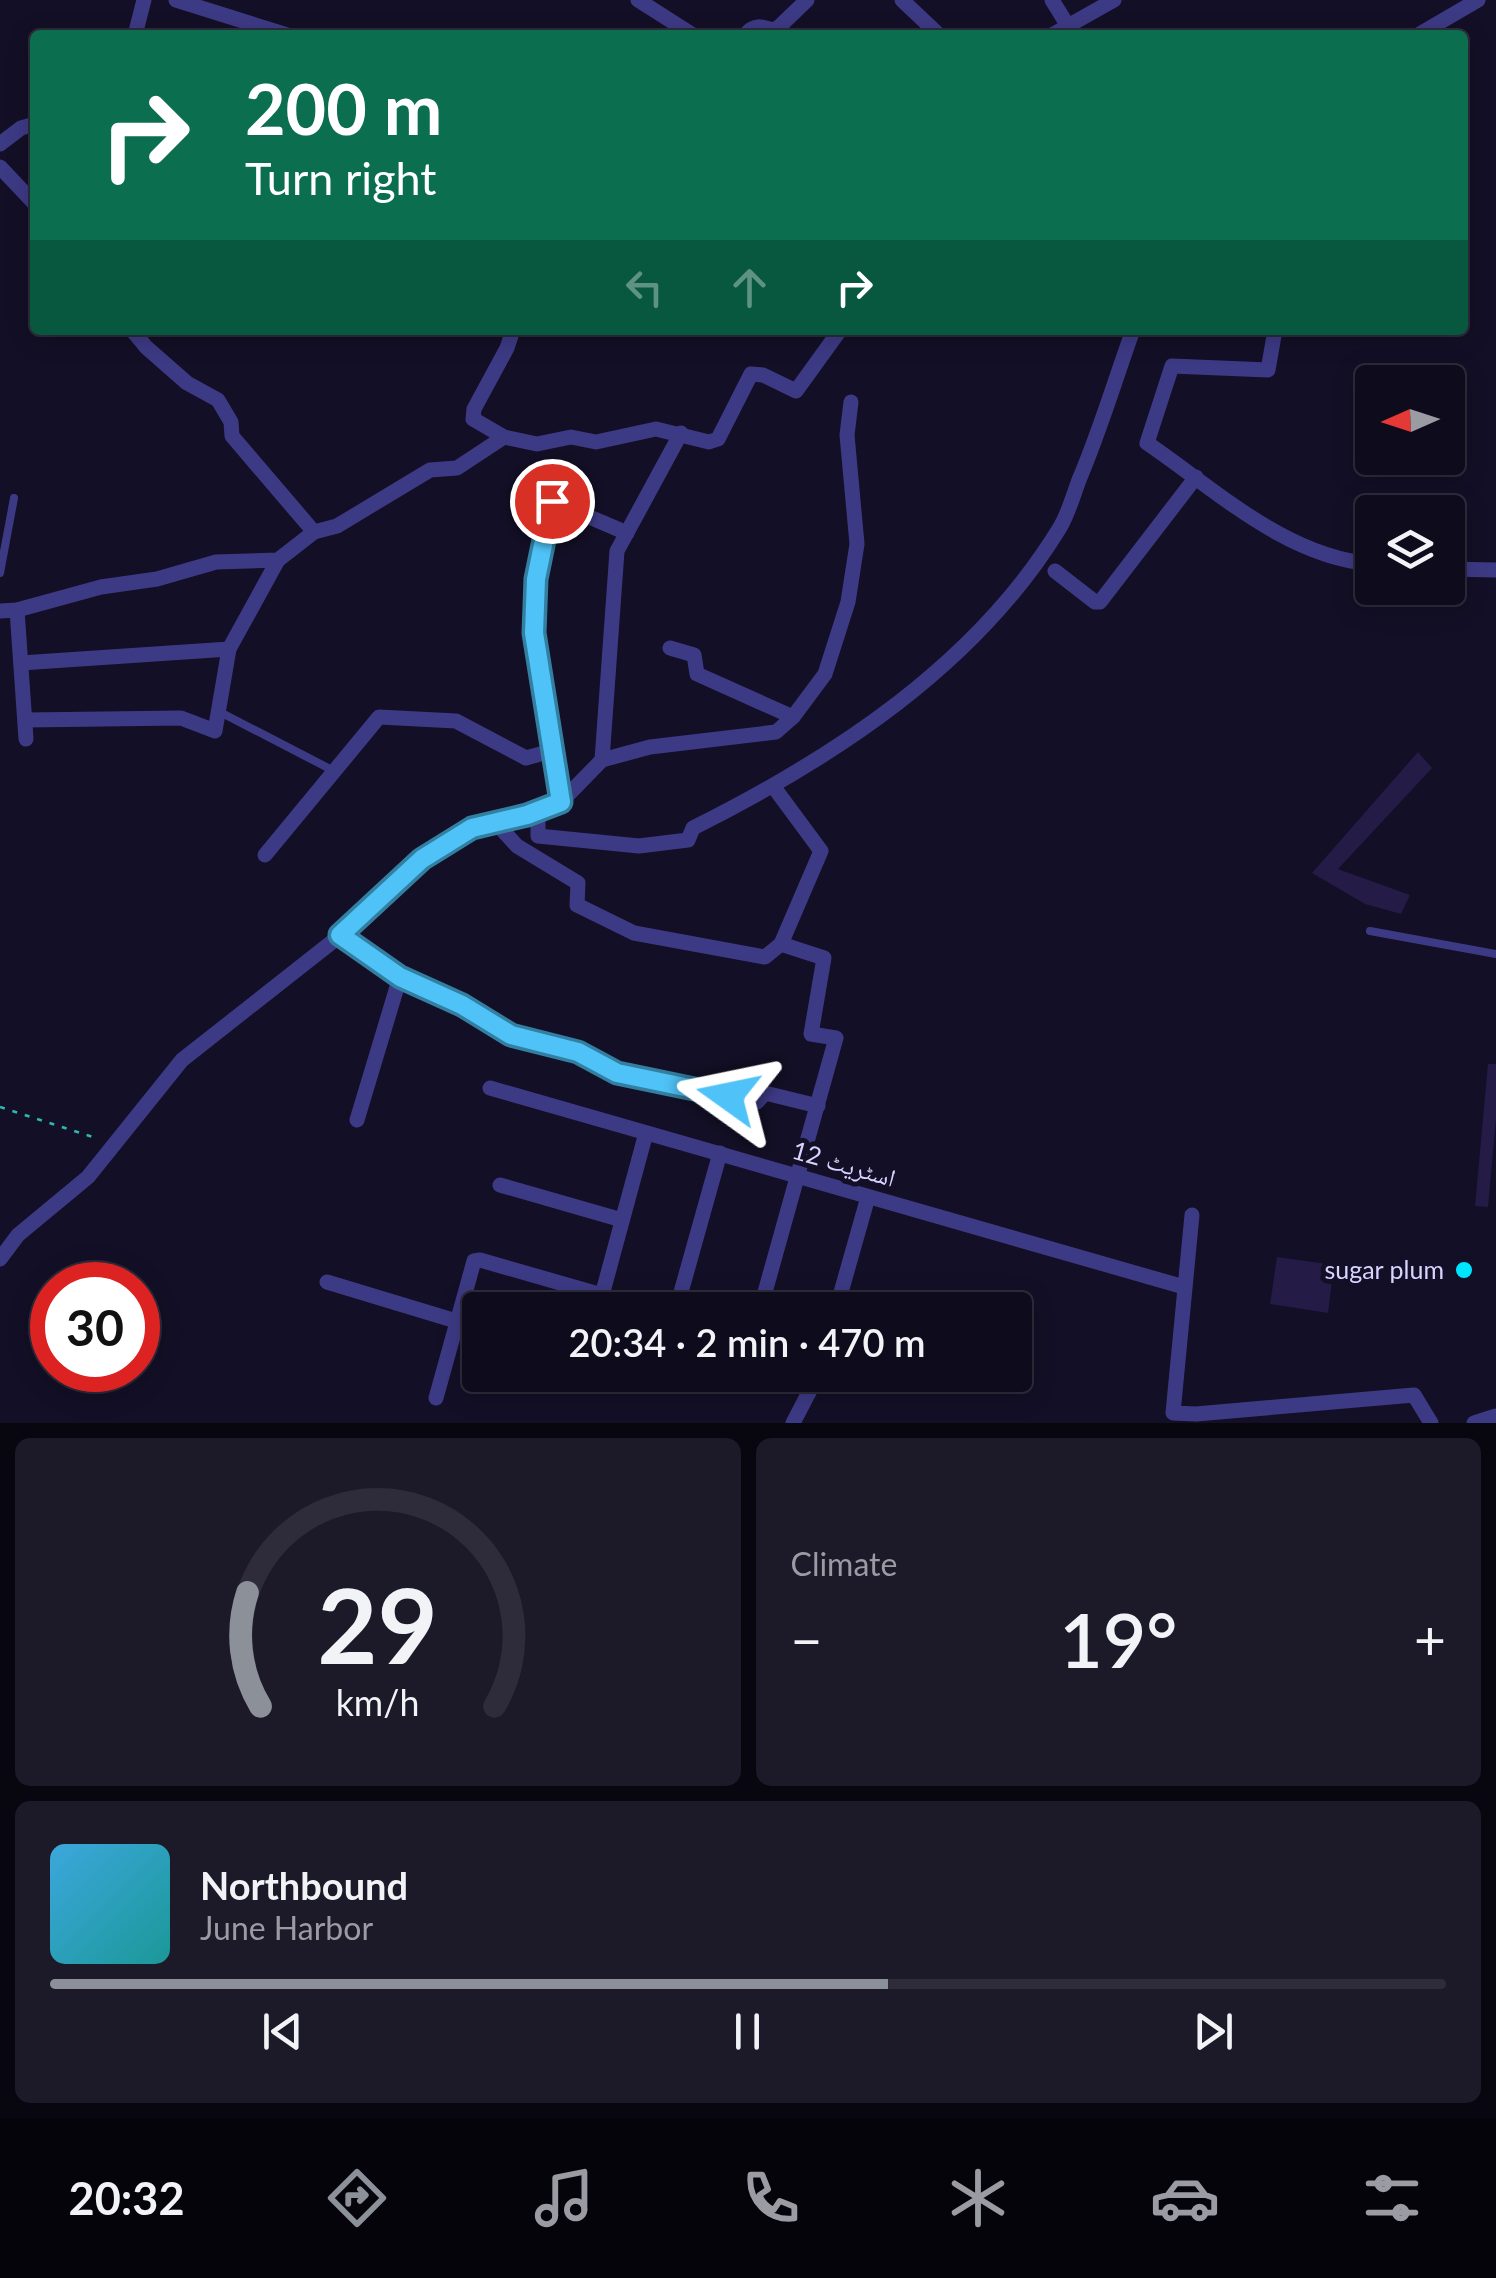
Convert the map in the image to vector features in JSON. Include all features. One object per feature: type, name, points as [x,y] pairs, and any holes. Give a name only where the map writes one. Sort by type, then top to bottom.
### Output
[{"type":"street","points":[[136,30],[144,0]]},
{"type":"street","points":[[176,0],[271,30]]},
{"type":"street","points":[[638,0],[685,30]]},
{"type":"street","points":[[902,0],[935,30]]},
{"type":"street","points":[[1052,0],[1068,26]]},
{"type":"street","points":[[1061,30],[1114,0]]},
{"type":"street","points":[[1427,30],[1478,0]]},
{"type":"street","points":[[751,30],[761,26],[774,30],[803,1]]},
{"type":"street","points":[[0,144],[20,128],[30,125]]},
{"type":"street","points":[[0,167],[30,199]]},
{"type":"street","points":[[136,335],[187,382],[218,400],[231,422],[232,436],[314,532]]},
{"type":"street","points":[[512,335],[474,409],[473,419],[504,437],[537,444],[570,437],[596,442],[656,429],[709,442],[718,439],[754,373],[796,391],[836,335]]},
{"type":"street","points":[[538,811],[538,836],[640,846],[688,840],[693,828],[772,786],[911,692],[975,639],[1060,527],[1104,418],[1131,335]]},
{"type":"street","points":[[1274,335],[1268,370],[1172,366],[1147,443],[1303,548],[1355,562]]},
{"type":"street","points":[[0,1259],[18,1236],[88,1177],[182,1060],[340,935],[422,859],[472,828],[561,802],[602,760],[650,747],[776,732],[793,717],[825,674],[848,602],[857,544],[847,435],[851,402]]},
{"type":"street","points":[[602,760],[617,551],[680,433]]},
{"type":"street","points":[[25,720],[181,718],[215,731],[229,650],[278,560],[314,532],[337,526],[430,470],[456,468],[504,437]]},
{"type":"street","points":[[1054,571],[1100,602],[1196,477]]},
{"type":"street","points":[[561,802],[534,633],[536,579],[552,501],[627,533]]},
{"type":"street","points":[[0,612],[101,587],[158,579],[216,562],[278,560]]},
{"type":"street","points":[[1465,569],[1496,570]]},
{"type":"street","points":[[17,610],[26,739]]},
{"type":"street","points":[[670,648],[694,655],[697,674],[793,717]]},
{"type":"street","points":[[21,663],[229,650]]},
{"type":"street","points":[[265,855],[378,717],[456,721],[526,758],[552,751]]},
{"type":"street","points":[[495,822],[517,846],[578,883],[577,904],[634,933],[765,957],[781,944],[821,851],[772,786]]},
{"type":"street","points":[[340,935],[400,977],[462,1005],[511,1035],[578,1052],[617,1073],[757,1102],[765,1093],[818,1106]]},
{"type":"street","points":[[765,1292],[836,1038],[810,1034],[824,958],[781,944]]},
{"type":"street","points":[[357,1120],[400,977]]},
{"type":"street","name":"اسٹریٹ 12","points":[[490,1088],[1184,1288]]},
{"type":"street","points":[[603,1292],[646,1133]]},
{"type":"street","points":[[681,1292],[720,1153]]},
{"type":"street","points":[[500,1185],[622,1220]]},
{"type":"street","points":[[841,1292],[868,1197]]},
{"type":"street","points":[[1192,1215],[1173,1412],[1196,1414],[1414,1395],[1431,1423]]},
{"type":"street","points":[[463,1292],[470,1266],[480,1260],[569,1292]]},
{"type":"street","points":[[328,1282],[456,1321]]},
{"type":"street","points":[[436,1398],[462,1297]]},
{"type":"street","points":[[794,1423],[810,1392]]},
{"type":"street","points":[[1474,1423],[1496,1416]]},
{"type":"lane","points":[[0,572],[14,498]]},
{"type":"lane","points":[[218,711],[334,772]]},
{"type":"lane","points":[[1370,932],[1496,954]]},
{"type":"path","points":[[0,1107],[116,1144]]},
{"type":"building","points":[[1418,752],[1432,768],[1338,869],[1410,895],[1401,914],[1365,904],[1312,873]]},
{"type":"building","points":[[1488,1064],[1496,1064],[1496,1119],[1488,1207],[1475,1206]]},
{"type":"building","points":[[1277,1257],[1334,1265],[1328,1313],[1270,1304]]},
{"type":"place","name":"sugar plum","points":[[1464,1270]]},
{"type":"route","points":[[552,501],[536,579],[534,633],[561,802],[472,828],[422,859],[340,935],[400,977],[462,1005],[511,1035],[578,1052],[617,1073],[728,1096]]}]
